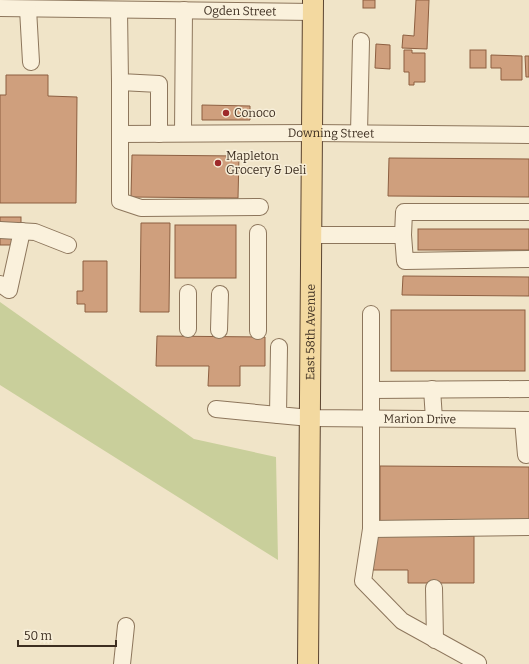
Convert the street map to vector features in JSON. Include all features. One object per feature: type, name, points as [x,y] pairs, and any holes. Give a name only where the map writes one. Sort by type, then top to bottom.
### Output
[{"type":"main road","name":"East 58th Avenue","points":[[308,664],[313,6]]},
{"type":"street","name":"Ogden Street","points":[[0,8],[184,10],[313,6]]},
{"type":"street","points":[[28,9],[31,62]]},
{"type":"street","points":[[119,10],[120,82],[127,134],[120,201],[141,208],[260,207]]},
{"type":"street","points":[[183,133],[184,10]]},
{"type":"street","points":[[359,133],[360,41]]},
{"type":"street","points":[[120,82],[159,84],[159,134]]},
{"type":"street","name":"Downing Street","points":[[127,134],[359,133],[529,135]]},
{"type":"street","points":[[529,212],[404,212],[403,235],[405,262],[529,259]]},
{"type":"street","points":[[0,230],[35,232],[68,245]]},
{"type":"street","points":[[0,284],[9,290],[22,232]]},
{"type":"street","points":[[258,233],[258,331]]},
{"type":"street","points":[[311,235],[403,235]]},
{"type":"street","points":[[188,294],[188,329]]},
{"type":"street","points":[[219,330],[220,294]]},
{"type":"street","points":[[371,314],[371,529],[363,581],[402,621],[478,663]]},
{"type":"street","points":[[278,415],[279,347]]},
{"type":"street","points":[[432,389],[434,419]]},
{"type":"street","points":[[371,390],[529,389]]},
{"type":"street","name":"Marion Drive","points":[[216,409],[310,418],[526,420]]},
{"type":"street","points":[[526,420],[526,455]]},
{"type":"street","points":[[371,529],[529,527]]},
{"type":"street","points":[[434,588],[435,640]]},
{"type":"street","points":[[122,664],[126,626]]},
{"type":"green space","points":[[0,302],[194,439],[276,457],[278,560],[0,385]]},
{"type":"building","points":[[363,0],[375,0],[375,8],[363,8]]},
{"type":"building","points":[[416,0],[429,0],[427,49],[402,48],[403,35],[414,36]]},
{"type":"building","points":[[376,44],[390,45],[390,69],[375,68]]},
{"type":"building","points":[[404,50],[412,50],[412,53],[425,53],[425,82],[414,82],[414,85],[409,85],[409,72],[404,72]]},
{"type":"building","points":[[470,50],[486,50],[486,68],[470,68]]},
{"type":"building","points":[[491,55],[522,56],[522,80],[501,80],[501,68],[491,68]]},
{"type":"building","points":[[525,56],[529,56],[529,77],[526,77]]},
{"type":"building","points":[[6,75],[48,75],[48,96],[77,97],[76,203],[0,203],[0,95],[6,95]]},
{"type":"building","name":"Conoco","points":[[202,105],[250,106],[250,120],[202,120]]},
{"type":"building","points":[[132,155],[239,156],[238,198],[131,197]]},
{"type":"building","points":[[389,158],[529,159],[529,197],[388,196]]},
{"type":"building","points":[[0,217],[21,217],[21,245],[0,245]]},
{"type":"building","points":[[141,223],[170,223],[169,312],[140,312]]},
{"type":"building","points":[[175,225],[236,225],[236,278],[175,278]]},
{"type":"building","points":[[418,229],[529,229],[529,250],[418,250]]},
{"type":"building","points":[[83,261],[107,261],[107,312],[85,312],[85,304],[77,304],[77,291],[83,291]]},
{"type":"building","points":[[403,276],[529,277],[529,296],[402,295]]},
{"type":"building","points":[[391,310],[525,310],[525,371],[391,371]]},
{"type":"building","points":[[157,336],[265,337],[265,366],[240,366],[240,386],[208,386],[209,366],[156,366]]},
{"type":"building","points":[[380,466],[529,467],[529,521],[380,521]]},
{"type":"building","points":[[373,536],[474,536],[474,583],[408,583],[408,570],[373,570]]},
{"type":"place","name":"Conoco","points":[[226,113]]},
{"type":"place","name":"Mapleton Grocery & Deli","points":[[218,163]]}]
